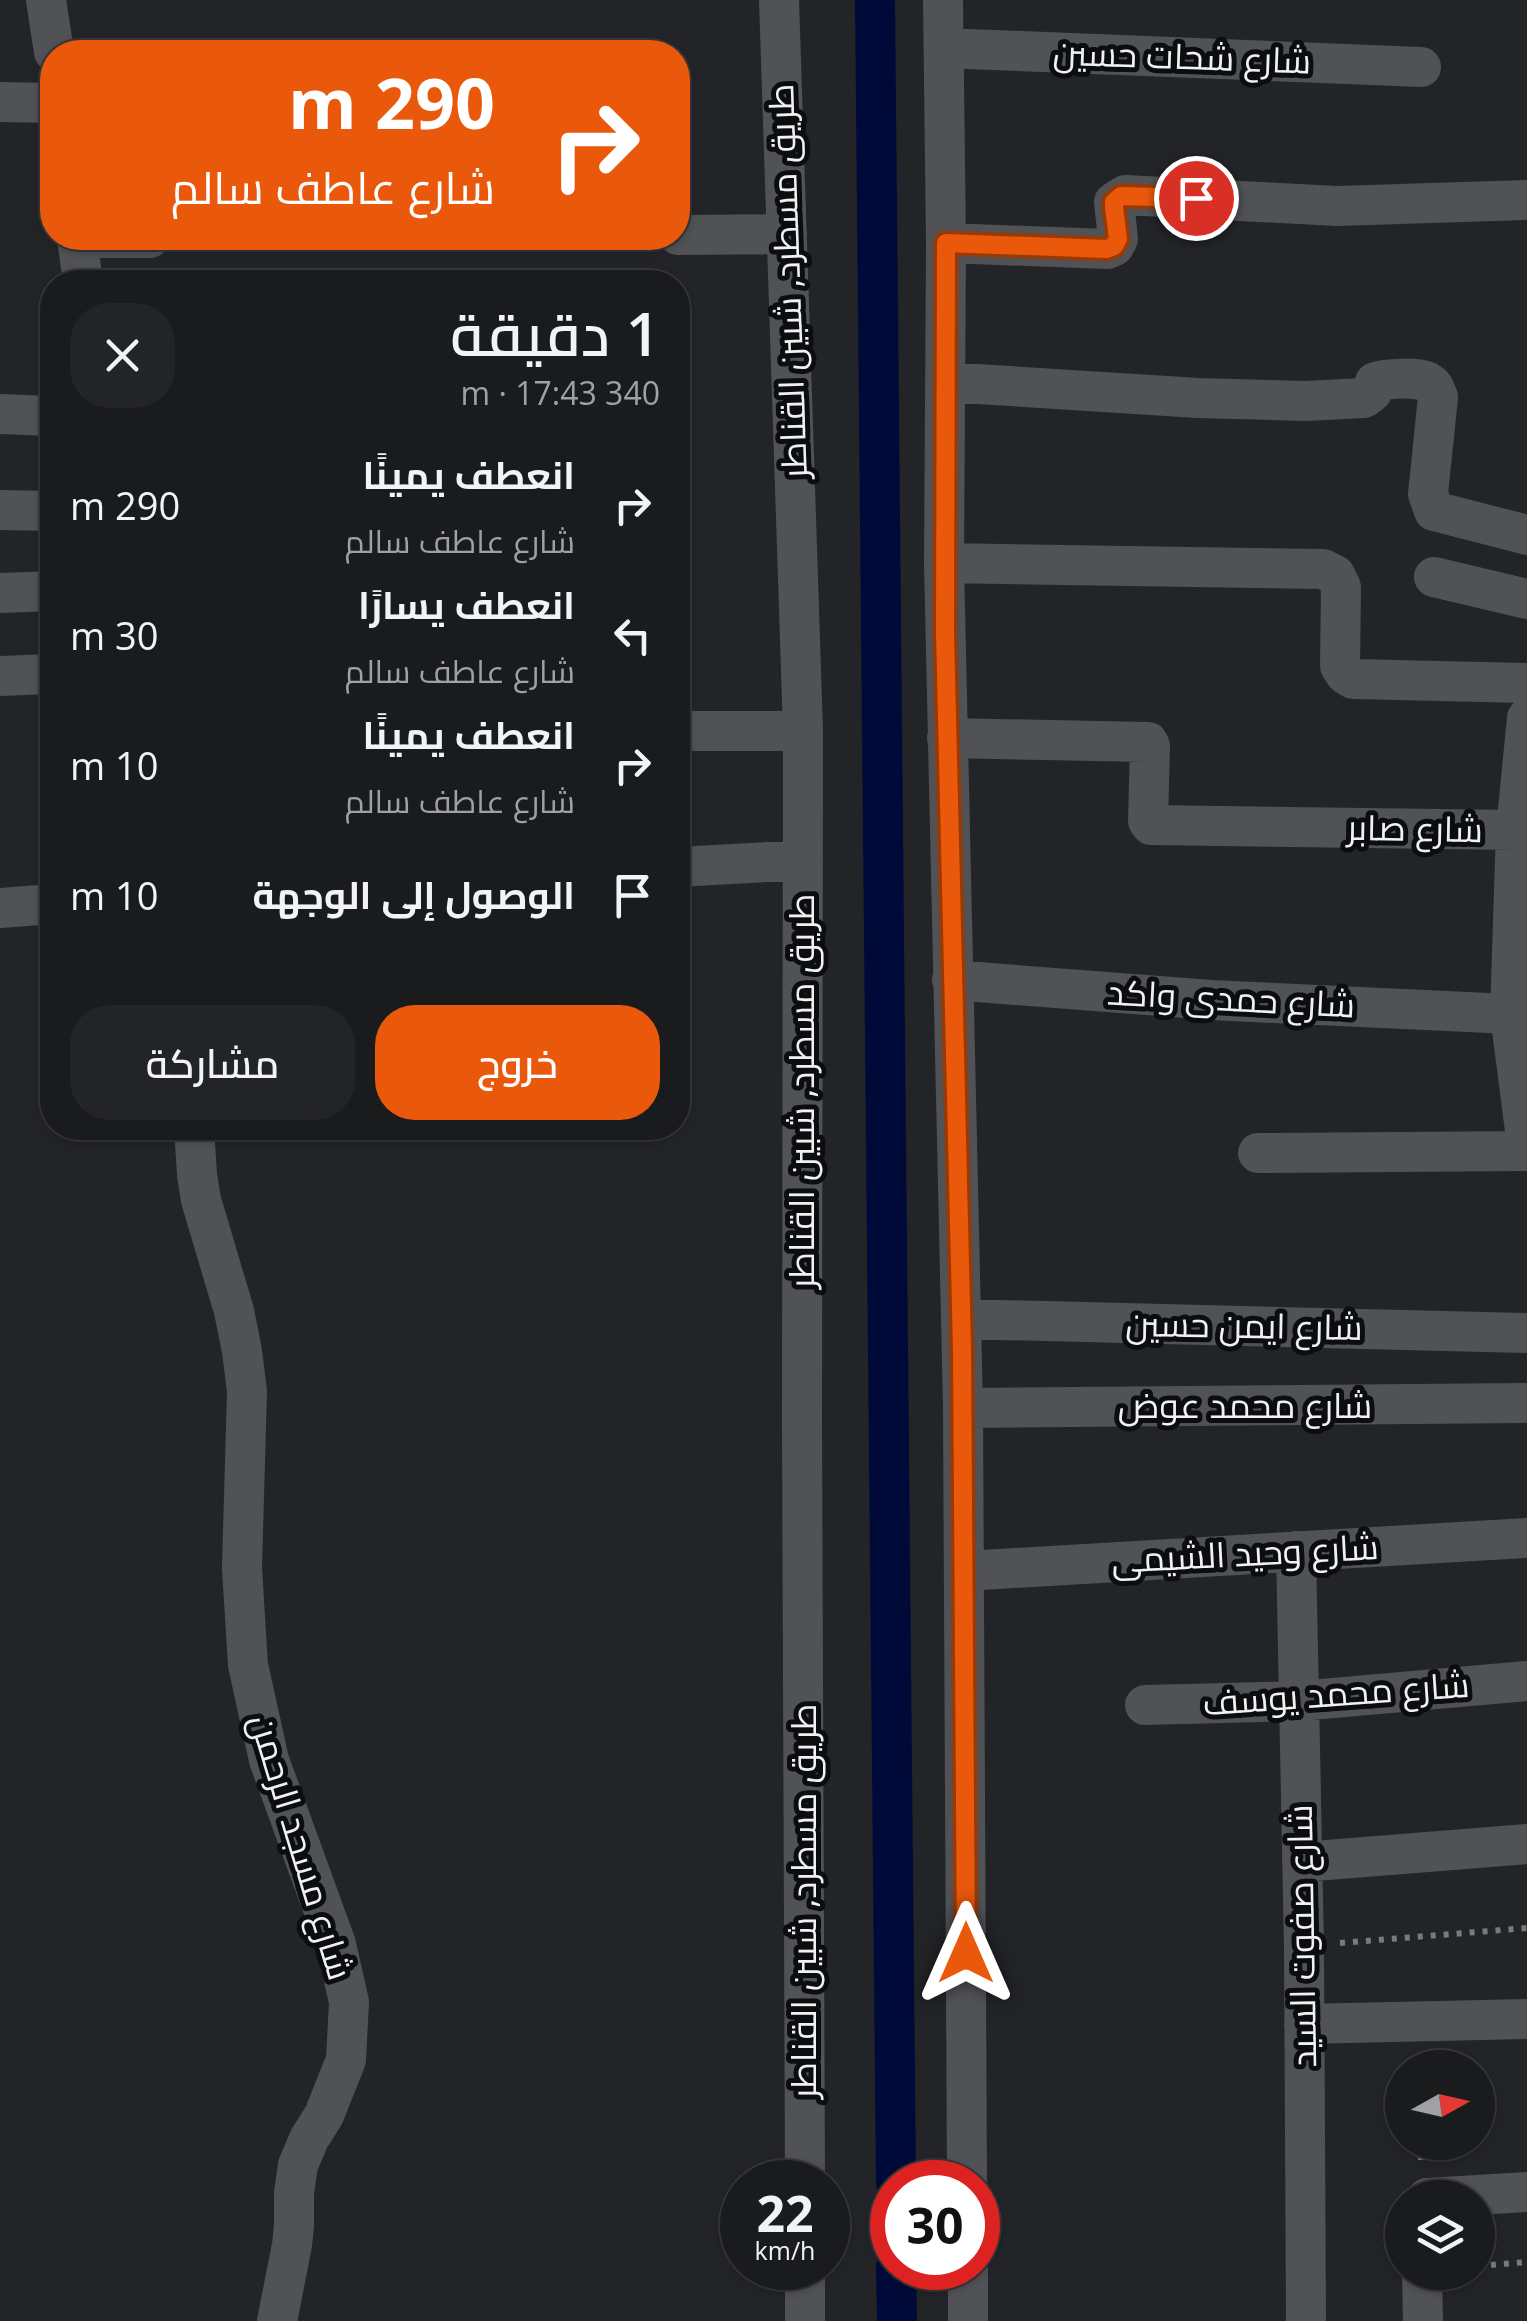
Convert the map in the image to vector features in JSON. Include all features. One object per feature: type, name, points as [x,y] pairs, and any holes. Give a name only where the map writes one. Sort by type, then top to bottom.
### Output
[{"type":"street","points":[[46,0],[52,40]]},
{"type":"street","name":"طريق مسطرد, شبين القناطر","points":[[779,0],[803,731],[804,2160]]},
{"type":"street","points":[[943,0],[944,563],[962,1320],[967,2160]]},
{"type":"street","name":"شارع شحات حسين","points":[[944,48],[1421,67]]},
{"type":"street","points":[[0,102],[40,103]]},
{"type":"street","points":[[946,243],[1107,249],[1118,239],[1114,202],[1125,195],[1338,206],[1527,200]]},
{"type":"street","points":[[690,235],[787,234]]},
{"type":"street","points":[[946,382],[1198,398],[1306,400],[1364,398],[1372,392],[1375,382],[1382,379],[1423,380],[1430,383],[1438,397],[1430,506],[1434,511],[1527,535]]},
{"type":"street","points":[[0,414],[40,416]]},
{"type":"street","points":[[0,510],[40,511]]},
{"type":"street","points":[[944,563],[1323,569],[1334,575],[1342,587],[1340,666],[1353,679],[1527,683]]},
{"type":"street","points":[[1434,577],[1527,599]]},
{"type":"street","points":[[0,592],[40,591]]},
{"type":"street","points":[[0,676],[40,674]]},
{"type":"street","points":[[1258,1153],[1527,1148],[1510,1014],[1516,830],[1527,718]]},
{"type":"street","points":[[690,731],[803,731]]},
{"type":"street","name":"شارع صابر","points":[[947,738],[1148,742],[1150,825],[1516,830]]},
{"type":"street","points":[[690,866],[803,860]]},
{"type":"street","points":[[0,908],[40,905]]},
{"type":"street","name":"شارع حمدى واكد","points":[[952,980],[1211,1000],[1510,1014]]},
{"type":"street","name":"شارع مسجد الرحمن","points":[[195,1140],[201,1200],[234,1312],[247,1391],[242,1568],[248,1665],[268,1760],[336,1944],[349,2002],[346,2060],[298,2165],[292,2245],[276,2321]]},
{"type":"street","name":"شارع ايمن حسين","points":[[962,1320],[1527,1334]]},
{"type":"street","name":"شارع محمد عوض","points":[[963,1408],[1527,1404]]},
{"type":"street","name":"شارع وحيد الشيمى","points":[[964,1571],[1527,1538]]},
{"type":"street","name":"شارع صفوت السيد","points":[[1296,1551],[1306,2321]]},
{"type":"street","name":"شارع محمد يوسف","points":[[1145,1705],[1299,1702],[1527,1682]]},
{"type":"street","points":[[1302,1862],[1527,1844]]},
{"type":"street","points":[[1304,2024],[1527,2019]]},
{"type":"street","points":[[1495,2194],[1527,2192]]},
{"type":"street","points":[[805,2290],[805,2321]]},
{"type":"street","points":[[968,2290],[968,2321]]},
{"type":"street","points":[[1422,2290],[1423,2321]]},
{"type":"path","points":[[1304,1946],[1527,1928]]},
{"type":"path","points":[[1495,2265],[1527,2262]]},
{"type":"waterway","points":[[875,0],[896,2160]]},
{"type":"waterway","points":[[896,2290],[897,2321]]},
{"type":"route","points":[[966,1953],[962,1349],[944,563],[946,243],[1107,249],[1118,239],[1114,202],[1121,196],[1196,198]]}]
